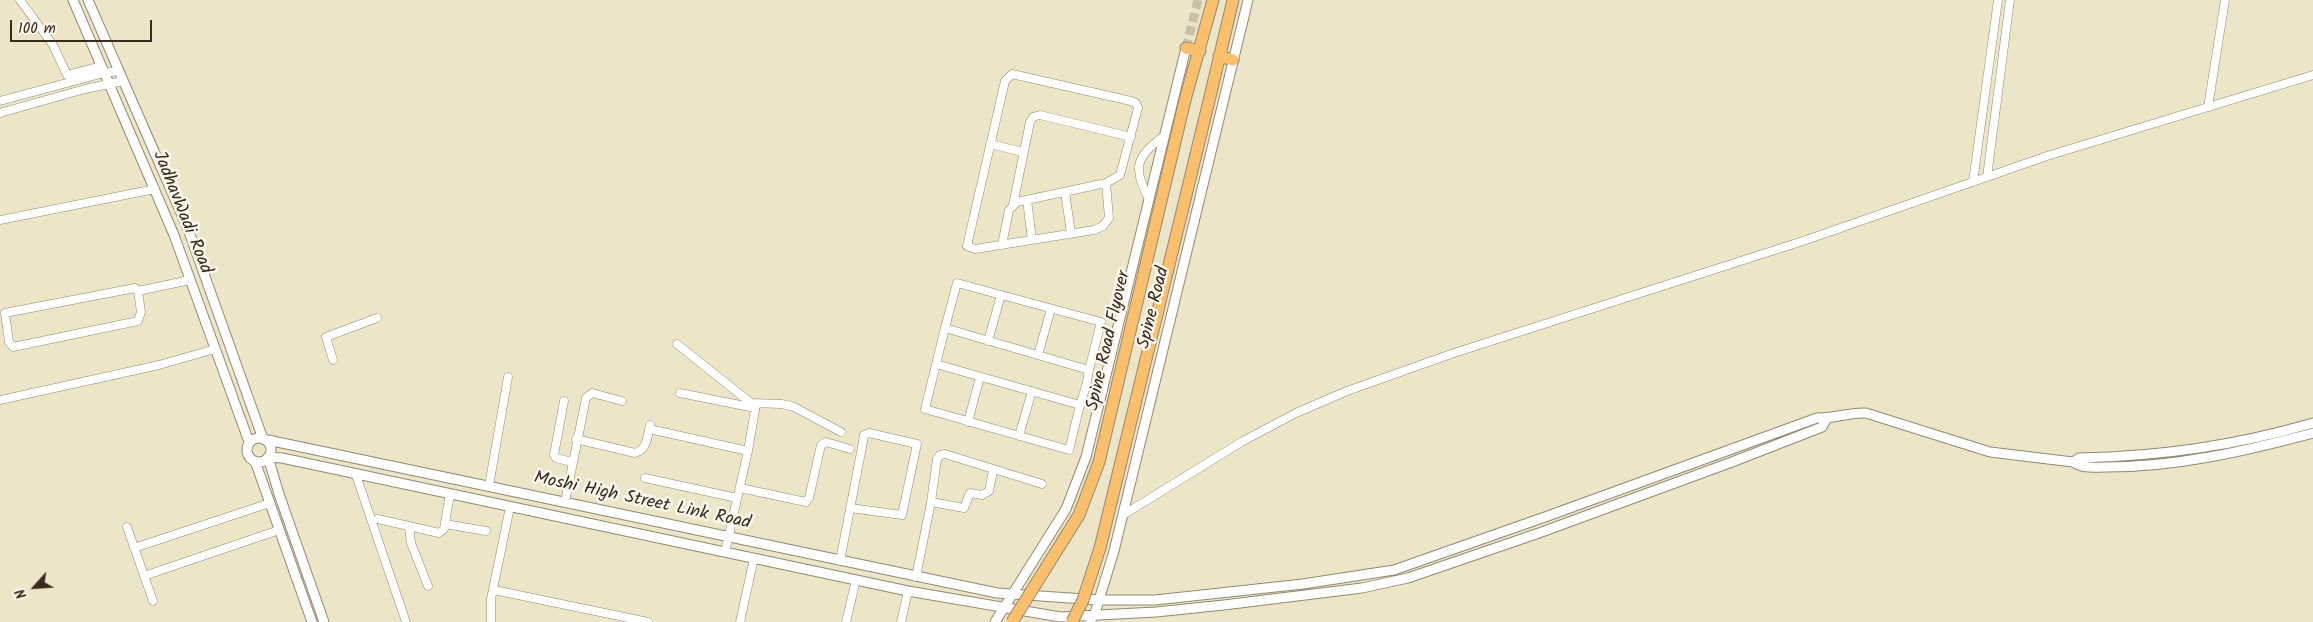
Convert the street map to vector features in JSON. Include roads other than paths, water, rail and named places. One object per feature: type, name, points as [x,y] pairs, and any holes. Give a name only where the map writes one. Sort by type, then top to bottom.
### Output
[{"type":"main road","points":[[1186,48],[1200,51],[1213,0]]},
{"type":"main road","points":[[1072,622],[1083,600],[1100,548],[1233,0]]},
{"type":"main road","name":"Spine Road Flyover","points":[[1012,622],[1079,515],[1099,462],[1185,100],[1200,51]]},
{"type":"main road","points":[[1219,56],[1233,60]]},
{"type":"street","points":[[20,0],[53,44],[67,75],[103,69],[118,71]]},
{"type":"street","name":"JadhavWadi Road","points":[[73,0],[155,189],[250,442],[247,453],[255,461]]},
{"type":"street","name":"JadhavWadi Road","points":[[88,0],[188,229],[263,439],[270,447],[268,457]]},
{"type":"street","name":"Spine Road","points":[[1092,618],[1099,600],[1123,515],[1248,0]]},
{"type":"street","points":[[1973,182],[1998,0]]},
{"type":"street","points":[[1987,177],[2010,0]]},
{"type":"street","points":[[2208,107],[2225,0]]},
{"type":"street","name":"Spine Road","points":[[995,622],[1066,509],[1086,457],[1186,48]]},
{"type":"street","points":[[0,101],[103,69]]},
{"type":"street","points":[[1013,205],[1027,200],[1106,183],[1120,175],[1138,108],[1136,104],[1012,74],[1005,81],[967,246],[975,250],[1094,230],[1106,223],[1109,218],[1106,183]]},
{"type":"street","points":[[1123,515],[1243,441],[1296,413],[1347,391],[1454,353],[1803,242],[2047,156],[2313,75]]},
{"type":"street","points":[[0,113],[123,81]]},
{"type":"street","points":[[1002,245],[1010,210],[1013,205],[1030,122],[1033,117],[1040,115],[1131,137]]},
{"type":"street","points":[[1149,199],[1138,176],[1140,164],[1146,149],[1164,136]]},
{"type":"street","points":[[990,144],[1023,152]]},
{"type":"street","points":[[1125,160],[1140,164]]},
{"type":"street","points":[[0,220],[155,189]]},
{"type":"street","points":[[1064,192],[1071,233]]},
{"type":"street","points":[[1027,200],[1032,240]]},
{"type":"street","points":[[138,291],[141,312],[138,321],[13,347],[9,342],[2,314],[135,288],[138,291],[190,280]]},
{"type":"street","points":[[957,283],[1051,309],[1101,322],[1069,450],[925,409],[957,283]]},
{"type":"street","points":[[988,341],[1000,295]]},
{"type":"street","points":[[1038,355],[1051,309]]},
{"type":"street","points":[[333,360],[326,337],[377,318]]},
{"type":"street","points":[[946,328],[1089,370]]},
{"type":"street","points":[[676,344],[756,406]]},
{"type":"street","points":[[0,400],[158,365],[215,349]]},
{"type":"street","points":[[936,364],[1080,405]]},
{"type":"street","points":[[968,422],[980,377]]},
{"type":"street","points":[[494,503],[493,487],[508,378]]},
{"type":"street","points":[[1086,386],[1102,391]]},
{"type":"street","points":[[680,392],[756,406],[782,404],[794,407],[842,432]]},
{"type":"street","points":[[1019,436],[1032,392]]},
{"type":"street","points":[[565,502],[576,440],[588,394],[622,401]]},
{"type":"street","points":[[564,401],[554,454],[556,458],[572,462]]},
{"type":"street","points":[[725,552],[748,451],[756,406]]},
{"type":"street","name":"Moshi High Street Link Road","points":[[263,439],[997,593],[1099,600],[1155,600],[1238,592],[1394,570],[1817,418],[1827,418],[1853,412],[1866,413],[1990,452],[2073,462]]},
{"type":"street","name":"Moshi High Street Link Road","points":[[268,457],[282,458],[908,591],[1060,617],[1092,618],[1214,606],[1362,588],[1394,581],[1430,571],[1590,514],[1822,427],[1827,418]]},
{"type":"street","points":[[2313,423],[2214,447],[2133,457],[2079,458],[2073,462],[2079,466],[2124,467],[2168,463],[2215,457],[2313,433]]},
{"type":"street","points":[[576,440],[634,452],[642,450],[645,446],[652,427],[748,451]]},
{"type":"street","points":[[840,561],[850,508],[864,435],[869,433],[917,444],[902,515],[850,508]]},
{"type":"street","points":[[250,442],[256,438],[263,439]]},
{"type":"street","points":[[740,488],[806,502],[809,498],[821,444],[826,442],[850,449]]},
{"type":"street","points":[[916,577],[931,502],[937,459],[940,455],[945,454],[1042,484]]},
{"type":"street","points":[[312,622],[255,461],[262,461],[268,457],[278,494],[324,622]]},
{"type":"street","points":[[931,502],[964,508],[970,493],[982,495],[989,491],[993,470]]},
{"type":"street","points":[[356,475],[406,622]]},
{"type":"street","points":[[645,478],[737,498]]},
{"type":"street","points":[[378,520],[439,532],[444,530],[450,494]]},
{"type":"street","points":[[1586,502],[1590,514]]},
{"type":"street","points":[[134,548],[270,503]]},
{"type":"street","points":[[491,622],[491,599],[510,506]]},
{"type":"street","points":[[445,524],[486,531]]},
{"type":"street","points":[[409,526],[411,543],[428,586]]},
{"type":"street","points":[[127,528],[153,601]]},
{"type":"street","points":[[144,576],[279,530]]},
{"type":"street","points":[[740,622],[754,558]]},
{"type":"street","points":[[846,622],[856,580]]},
{"type":"street","points":[[494,590],[648,622]]},
{"type":"street","points":[[901,622],[908,591]]},
{"type":"tunnel","points":[[1186,48],[1198,0]]}]
